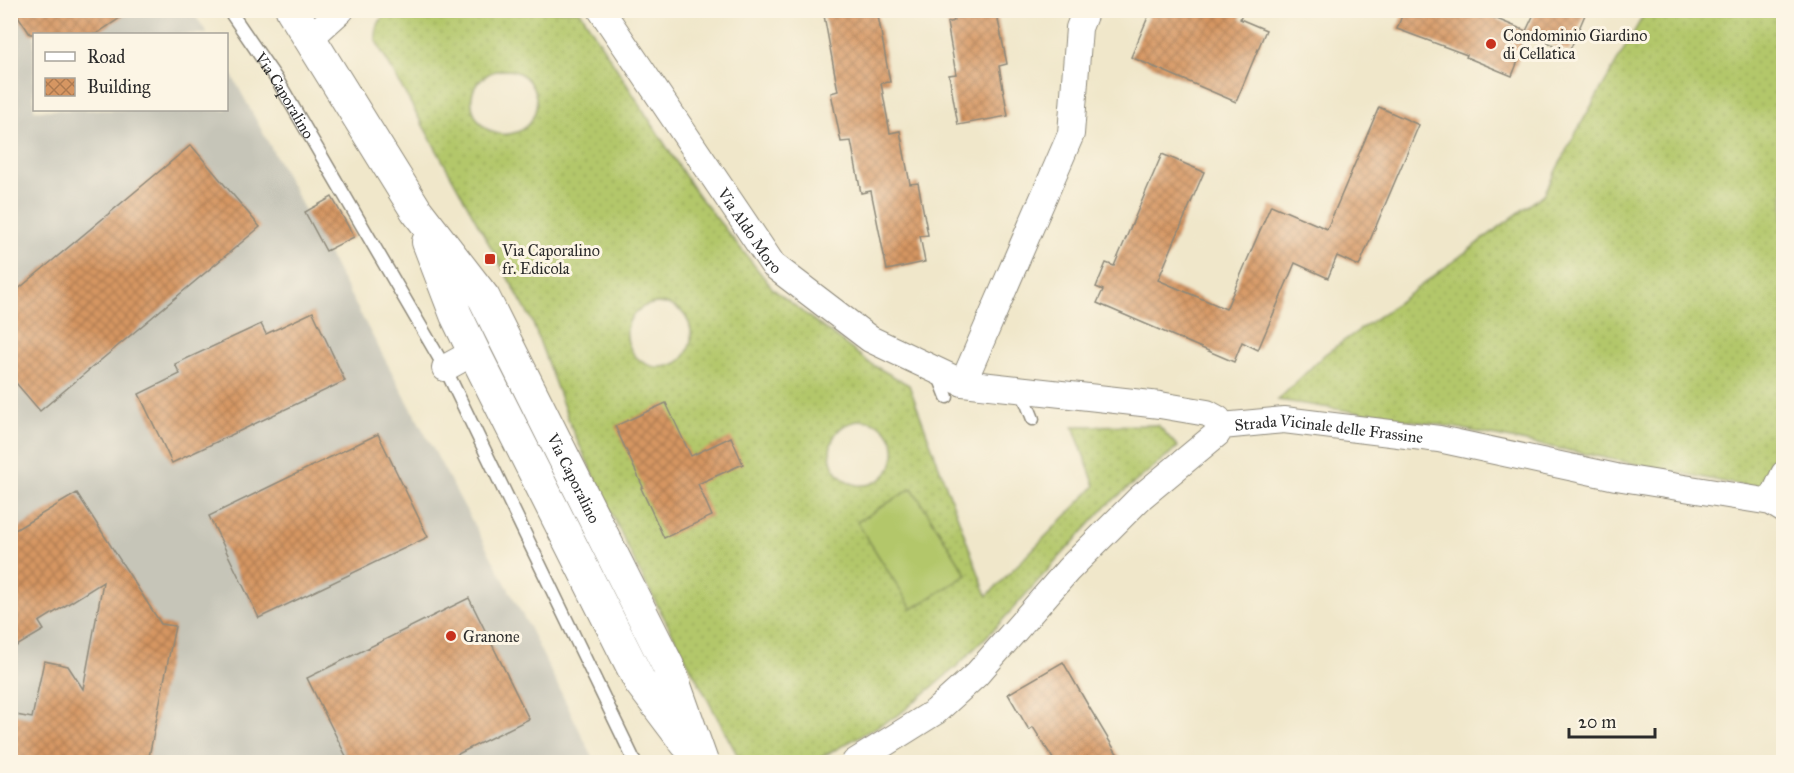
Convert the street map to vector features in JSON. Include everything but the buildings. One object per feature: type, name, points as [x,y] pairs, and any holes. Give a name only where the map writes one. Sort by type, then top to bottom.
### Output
[{"type":"street","points":[[302,18],[341,10]]},
{"type":"street","name":"Via Aldo Moro","points":[[601,10],[773,265],[870,339],[936,370],[955,390],[1021,389],[1160,405],[1207,413],[1218,418],[1222,426]]},
{"type":"street","points":[[955,390],[1071,134],[1079,28],[1086,10]]},
{"type":"street","name":"Via Caporalino","points":[[302,18],[416,210],[484,298],[669,666],[701,762]]},
{"type":"street","name":"Via Caporalino","points":[[416,210],[456,315],[640,682],[701,762]]},
{"type":"street","points":[[445,368],[474,352]]},
{"type":"street","name":"Strada Vicinale delle Frassine","points":[[855,762],[935,712],[977,674],[1068,570],[1141,497],[1217,434],[1222,426],[1284,420],[1439,439],[1616,477],[1777,506]]},
{"type":"street","points":[[1777,506],[1784,474]]},
{"type":"lane","name":"Via Caporalino","points":[[229,10],[279,83],[445,368],[635,762]]},
{"type":"lane","points":[[1021,389],[1033,419]]},
{"type":"shaded area","points":[[10,11],[192,11],[207,33],[33,33],[33,111],[228,111],[228,68],[529,627],[595,762],[11,762]]},
{"type":"green space","points":[[388,11],[580,11],[694,190],[773,289],[871,364],[909,385],[987,596],[1095,486],[1073,426],[1158,425],[1178,447],[1106,506],[999,624],[956,667],[900,714],[813,762],[741,762],[637,567],[572,429],[532,321],[376,41],[377,28]],"holes":[[[500,70],[514,71],[525,77],[535,94],[535,112],[528,124],[517,132],[503,134],[492,132],[475,116],[472,94],[477,83],[489,74]],[[667,304],[677,308],[686,317],[691,330],[690,343],[685,355],[677,363],[658,367],[646,364],[630,348],[627,337],[628,326],[633,315],[647,305]],[[859,420],[870,421],[884,428],[891,437],[894,448],[889,470],[871,484],[857,485],[847,481],[837,472],[832,463],[830,451],[833,439],[845,425]]]},
{"type":"green space","points":[[1646,11],[1783,11],[1784,445],[1764,490],[1447,426],[1278,400],[1325,354],[1544,194],[1570,143]]},
{"type":"green space","points":[[912,488],[967,575],[912,609],[857,522]]},
{"type":"place","name":"Condominio Giardino di Cellatica","points":[[1491,44]]},
{"type":"place","name":"Via Caporalino fr. Edicola","points":[[490,259]]},
{"type":"place","name":"Granone","points":[[451,636]]}]
